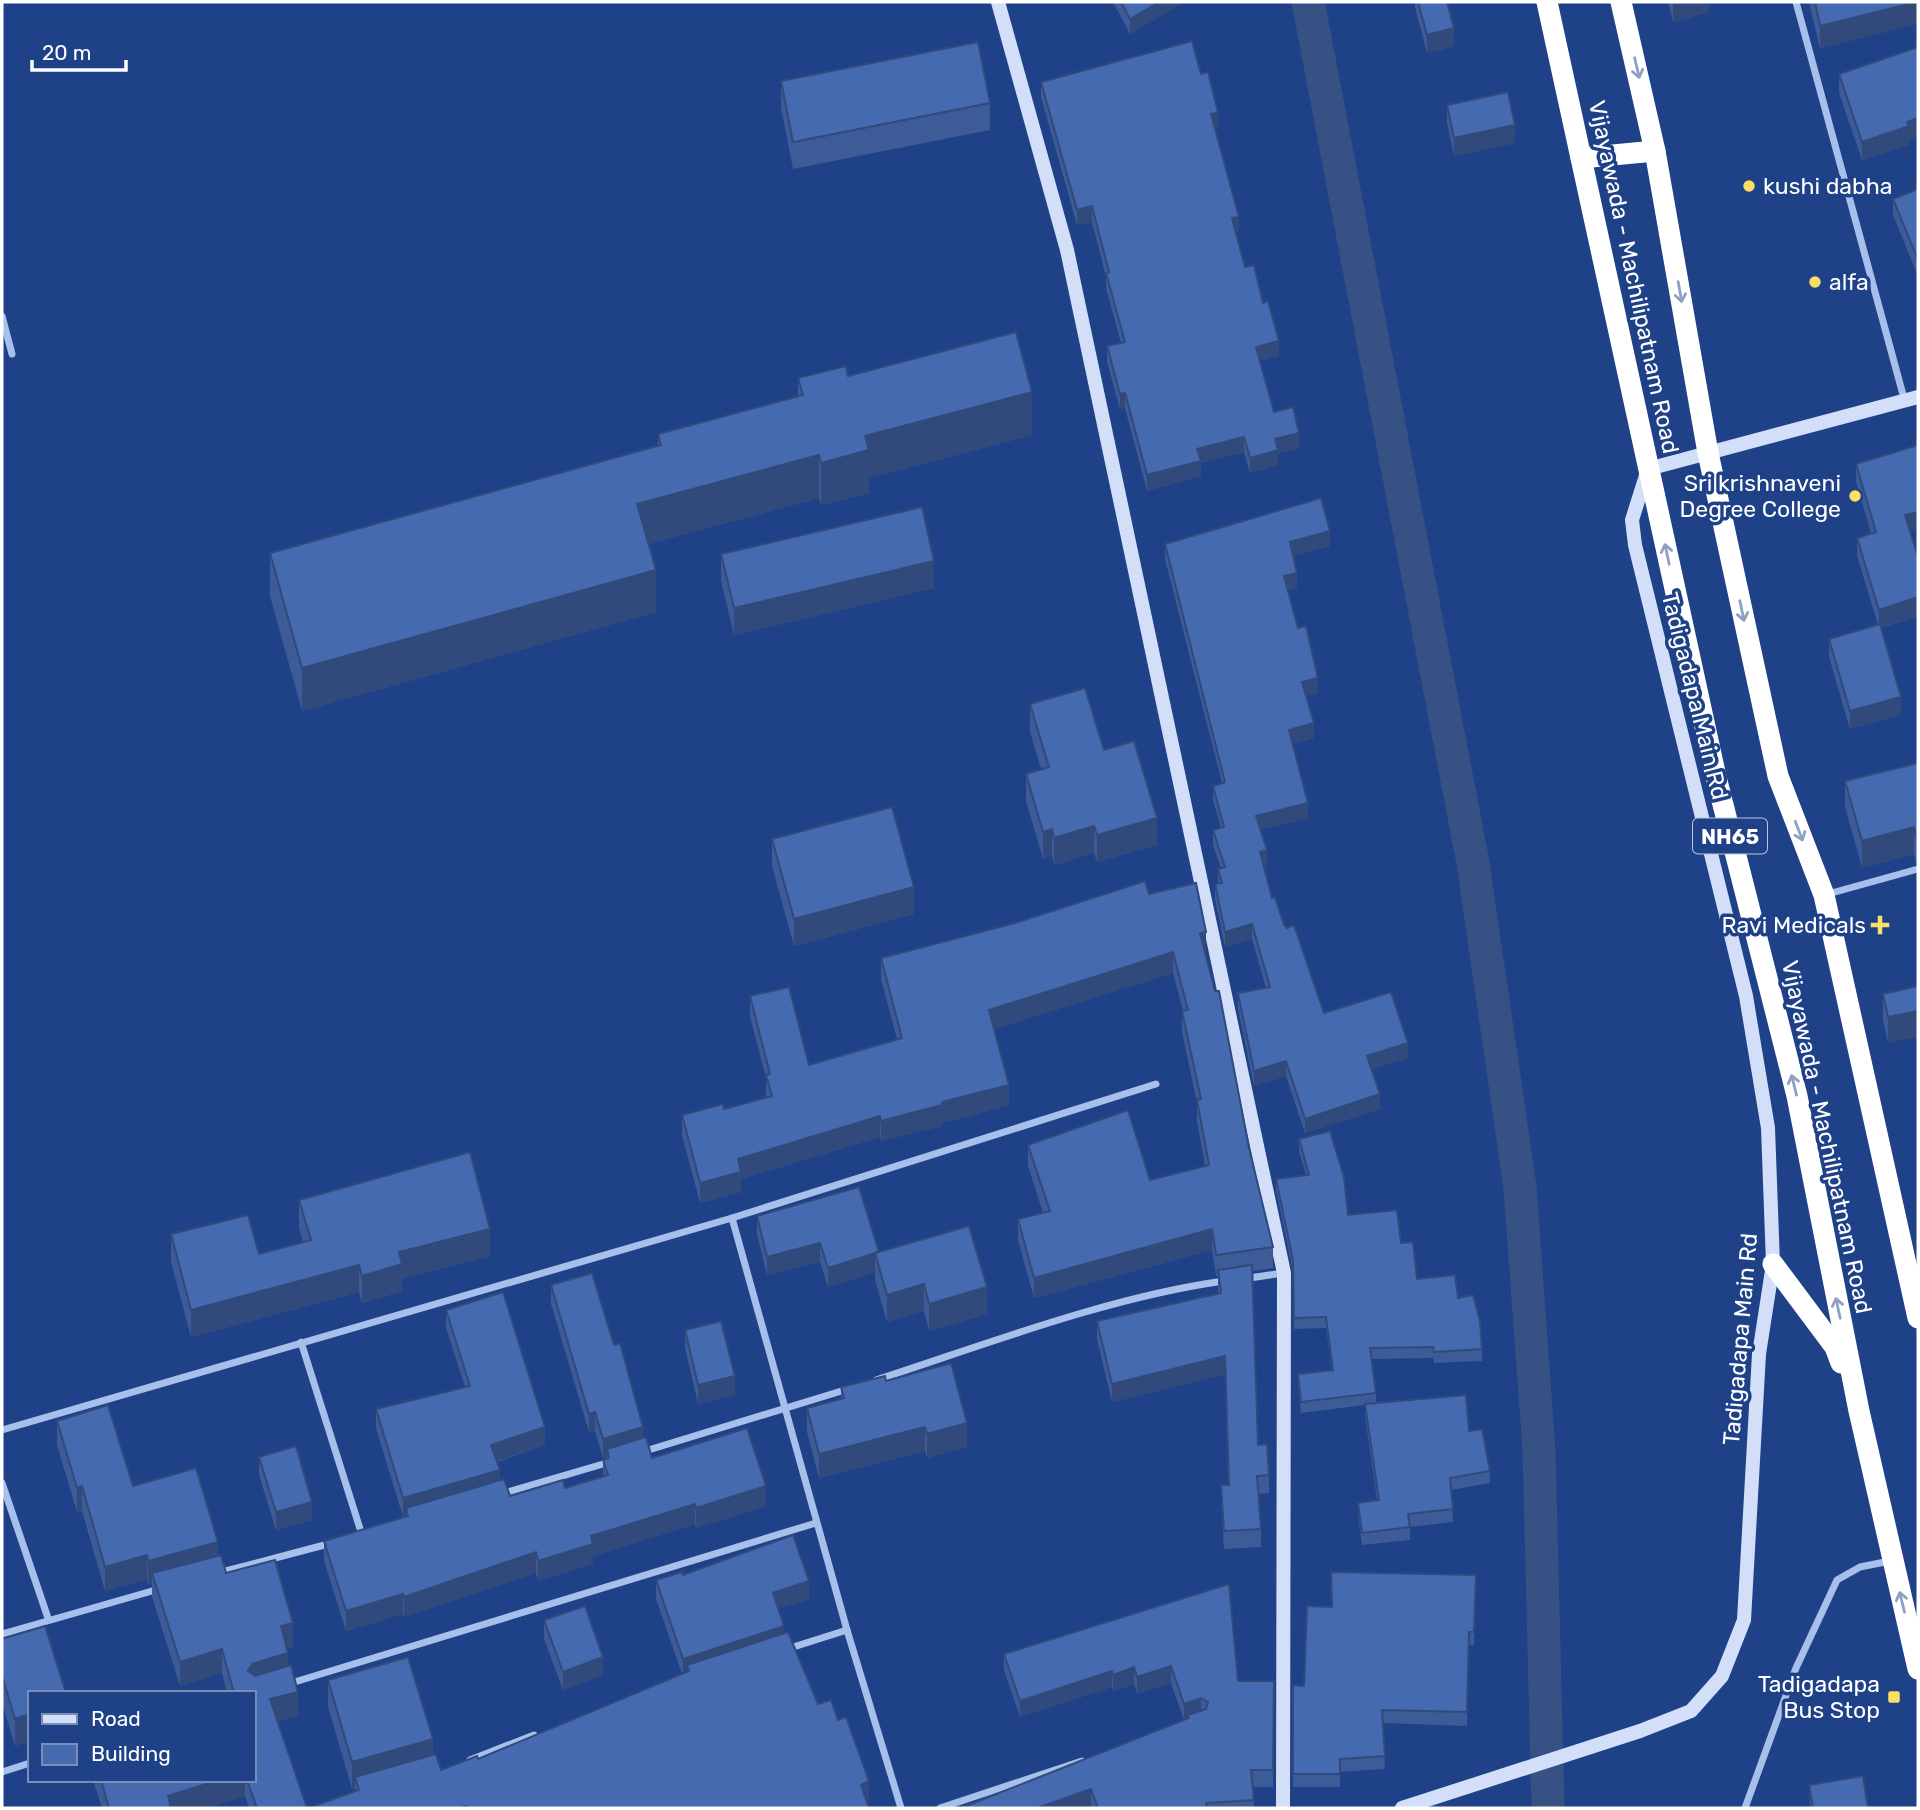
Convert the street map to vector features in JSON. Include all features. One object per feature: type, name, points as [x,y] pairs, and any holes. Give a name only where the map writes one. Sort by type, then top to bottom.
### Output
[{"type":"highway","name":"Vijayawada - Machilipatnam Road","points":[[1547,2],[1716,777],[1797,1096],[1859,1411],[1918,1669]]},
{"type":"highway","name":"Vijayawada - Machilipatnam Road","points":[[1621,2],[1655,151],[1709,453],[1777,776],[1824,895],[1918,1318]]},
{"type":"highway","points":[[1581,158],[1655,151]]},
{"type":"highway","points":[[1773,1264],[1835,1347],[1859,1411]]},
{"type":"street","points":[[998,2],[1067,250],[1284,1273],[1283,1808]]},
{"type":"street","points":[[1648,469],[1912,400],[1796,2]]},
{"type":"street","points":[[2,316],[12,354]]},
{"type":"street","name":"Tadigadapa Main Rd","points":[[1402,1808],[1640,1731],[1691,1711],[1722,1676],[1744,1620],[1759,1354],[1773,1264],[1768,1128],[1746,996],[1635,544],[1634,512],[1648,469]]},
{"type":"street","points":[[1824,895],[1918,869]]},
{"type":"street","points":[[2,1430],[301,1342],[355,1330],[732,1218],[1156,1084]]},
{"type":"street","points":[[732,1218],[846,1630],[901,1808]]},
{"type":"street","points":[[865,1384],[1037,1328],[1186,1286],[1284,1273]]},
{"type":"street","points":[[301,1342],[362,1535]]},
{"type":"street","points":[[627,1457],[852,1388]]},
{"type":"street","points":[[495,1496],[614,1461]]},
{"type":"street","points":[[2,1483],[48,1618]]},
{"type":"street","points":[[281,1686],[816,1522]]},
{"type":"street","points":[[349,1539],[376,1531]]},
{"type":"street","points":[[205,1577],[336,1542]]},
{"type":"street","points":[[1745,1808],[1796,1668],[1837,1580],[1860,1567],[1892,1560]]},
{"type":"street","points":[[2,1634],[48,1618],[166,1587]]},
{"type":"street","points":[[781,1651],[846,1630]]},
{"type":"street","points":[[464,1762],[548,1730]]},
{"type":"street","points":[[940,1808],[1097,1756]]},
{"type":"street","points":[[2,1772],[28,1764]]},
{"type":"building","points":[[1121,2],[1159,2],[1130,19]]},
{"type":"building","points":[[1418,2],[1447,2],[1454,28],[1427,35]]},
{"type":"building","points":[[1815,2],[1917,2],[1820,26]]},
{"type":"building","points":[[1192,41],[1201,74],[1208,72],[1218,112],[1211,114],[1239,217],[1232,218],[1245,267],[1254,265],[1263,303],[1268,301],[1279,341],[1256,347],[1274,412],[1293,407],[1299,433],[1275,439],[1278,450],[1250,458],[1244,437],[1197,449],[1201,461],[1147,475],[1125,393],[1120,394],[1107,346],[1125,342],[1106,273],[1109,272],[1092,206],[1077,210],[1041,82]]},
{"type":"building","points":[[978,42],[990,103],[793,142],[781,81]]},
{"type":"building","points":[[1918,47],[1918,118],[1907,122],[1909,126],[1862,142],[1839,74]]},
{"type":"building","points":[[1508,92],[1515,125],[1454,138],[1447,105]]},
{"type":"building","points":[[1918,189],[1918,260],[1893,199]]},
{"type":"building","points":[[1016,332],[1032,392],[865,436],[869,450],[821,463],[819,455],[637,504],[656,570],[302,668],[270,553],[661,445],[658,434],[803,395],[798,378],[846,366],[848,376]]},
{"type":"building","points":[[1918,445],[1918,512],[1905,515],[1918,557],[1918,597],[1879,610],[1857,538],[1876,532],[1856,464]]},
{"type":"building","points":[[1321,498],[1330,531],[1290,542],[1297,573],[1284,576],[1298,628],[1306,626],[1318,678],[1302,682],[1314,723],[1289,730],[1308,803],[1256,816],[1267,850],[1260,852],[1272,898],[1275,897],[1284,925],[1287,928],[1294,925],[1324,1013],[1391,992],[1408,1043],[1367,1056],[1380,1094],[1305,1119],[1286,1061],[1254,1071],[1238,993],[1270,987],[1252,924],[1225,932],[1215,884],[1222,883],[1218,869],[1225,867],[1213,830],[1224,827],[1213,786],[1225,782],[1165,544]]},
{"type":"building","points":[[922,507],[934,561],[734,608],[721,554]]},
{"type":"building","points":[[1880,624],[1901,697],[1850,711],[1829,639]]},
{"type":"building","points":[[1085,688],[1104,750],[1134,741],[1157,818],[1097,835],[1094,826],[1054,838],[1052,829],[1043,832],[1026,774],[1049,767],[1030,704]]},
{"type":"building","points":[[1918,763],[1918,838],[1914,827],[1862,841],[1845,781]]},
{"type":"building","points":[[892,807],[914,887],[794,919],[772,839]]},
{"type":"building","points":[[1145,881],[1149,894],[1196,883],[1206,932],[1200,933],[1215,991],[1219,991],[1249,1148],[1273,1247],[1216,1255],[1212,1229],[1034,1278],[1018,1219],[1050,1211],[1028,1145],[1128,1110],[1150,1180],[1209,1165],[1197,1100],[1201,1099],[1182,1011],[1188,1010],[1173,952],[989,1010],[1009,1085],[881,1121],[880,1116],[738,1159],[741,1172],[700,1183],[682,1115],[723,1104],[724,1109],[772,1096],[766,1075],[770,1074],[750,996],[789,987],[809,1065],[902,1038],[881,958],[1015,923]]},
{"type":"building","points":[[1918,986],[1918,1011],[1888,1017],[1883,994]]},
{"type":"building","points":[[1330,1131],[1344,1177],[1348,1215],[1397,1210],[1401,1243],[1413,1242],[1417,1279],[1455,1275],[1458,1298],[1473,1295],[1480,1321],[1482,1349],[1434,1352],[1433,1347],[1370,1348],[1376,1393],[1301,1402],[1298,1374],[1333,1370],[1326,1317],[1294,1318],[1293,1260],[1276,1179],[1309,1175],[1299,1139]]},
{"type":"building","points":[[470,1152],[490,1229],[399,1252],[402,1264],[362,1276],[359,1265],[191,1310],[171,1234],[248,1215],[259,1254],[311,1240],[299,1200]]},
{"type":"building","points":[[859,1187],[879,1252],[828,1268],[820,1243],[767,1257],[757,1216]]},
{"type":"building","points":[[969,1226],[987,1287],[929,1304],[924,1284],[887,1295],[875,1253]]},
{"type":"building","points":[[1252,1265],[1258,1445],[1267,1444],[1269,1475],[1257,1476],[1261,1529],[1224,1531],[1221,1485],[1229,1485],[1225,1356],[1112,1384],[1097,1321],[1221,1293],[1218,1270]]},
{"type":"building","points":[[592,1273],[614,1345],[620,1343],[643,1427],[603,1439],[595,1412],[589,1414],[551,1285]]},
{"type":"building","points":[[503,1292],[545,1427],[491,1445],[500,1470],[403,1498],[376,1409],[470,1386],[446,1310]]},
{"type":"building","points":[[721,1321],[735,1376],[698,1385],[685,1330]]},
{"type":"building","points":[[951,1363],[967,1423],[927,1434],[925,1427],[819,1454],[807,1408],[844,1398],[841,1387],[885,1376],[886,1381]]},
{"type":"building","points":[[1466,1395],[1469,1431],[1482,1429],[1490,1471],[1450,1478],[1453,1509],[1408,1514],[1410,1527],[1362,1533],[1358,1503],[1379,1500],[1365,1404]]},
{"type":"building","points":[[108,1405],[133,1486],[196,1468],[218,1542],[148,1561],[147,1555],[105,1567],[82,1486],[77,1488],[57,1421]]},
{"type":"building","points":[[747,1428],[766,1486],[696,1508],[695,1504],[591,1536],[593,1544],[538,1561],[536,1552],[404,1597],[403,1594],[346,1611],[324,1541],[408,1516],[406,1508],[504,1479],[510,1496],[563,1480],[565,1488],[608,1475],[603,1460],[609,1458],[607,1449],[646,1437],[652,1458]]},
{"type":"building","points":[[296,1446],[312,1502],[276,1512],[259,1457]]},
{"type":"building","points":[[793,1535],[809,1581],[773,1593],[784,1626],[683,1659],[656,1580],[682,1572],[683,1575]]},
{"type":"building","points":[[221,1555],[226,1573],[275,1560],[293,1623],[281,1626],[288,1653],[252,1664],[248,1671],[255,1676],[291,1665],[298,1692],[270,1699],[307,1808],[257,1808],[248,1782],[256,1782],[256,1691],[233,1691],[222,1649],[180,1662],[152,1573]]},
{"type":"building","points":[[1331,1572],[1476,1575],[1474,1632],[1469,1632],[1467,1712],[1382,1710],[1385,1756],[1340,1759],[1340,1774],[1293,1774],[1293,1685],[1304,1686],[1307,1606],[1332,1607]]},
{"type":"building","points":[[1229,1584],[1238,1681],[1274,1681],[1273,1770],[1251,1770],[1254,1800],[1206,1803],[1207,1808],[1098,1808],[1091,1789],[1037,1808],[961,1808],[1189,1718],[1188,1715],[1206,1709],[1208,1702],[1201,1698],[1184,1704],[1171,1666],[1137,1677],[1134,1667],[1113,1675],[1112,1671],[1020,1701],[1004,1654]]},
{"type":"building","points":[[585,1606],[603,1657],[563,1672],[544,1620]]},
{"type":"building","points":[[45,1626],[65,1691],[28,1691],[28,1715],[15,1719],[2,1676],[2,1639]]},
{"type":"building","points":[[788,1632],[818,1704],[831,1700],[838,1720],[846,1717],[869,1781],[861,1785],[869,1808],[308,1808],[359,1790],[355,1777],[436,1754],[441,1770],[477,1756],[478,1759],[689,1671],[687,1665]]},
{"type":"building","points":[[408,1657],[433,1739],[352,1762],[328,1680]]},
{"type":"building","points":[[1863,1776],[1868,1808],[1813,1808],[1809,1785]]},
{"type":"building","points":[[102,1782],[213,1782],[168,1796],[171,1808],[109,1808]]},
{"type":"waterway","points":[[1308,2],[1473,863],[1520,1187],[1539,1450],[1548,1808]]},
{"type":"place","name":"kushi dabha","points":[[1749,186]]},
{"type":"place","name":"alfa","points":[[1815,282]]},
{"type":"place","name":"Sri krishnaveni Degree College","points":[[1855,496]]},
{"type":"place","name":"Ravi Medicals","points":[[1880,925]]},
{"type":"place","name":"Tadigadapa Bus Stop","points":[[1894,1697]]}]
